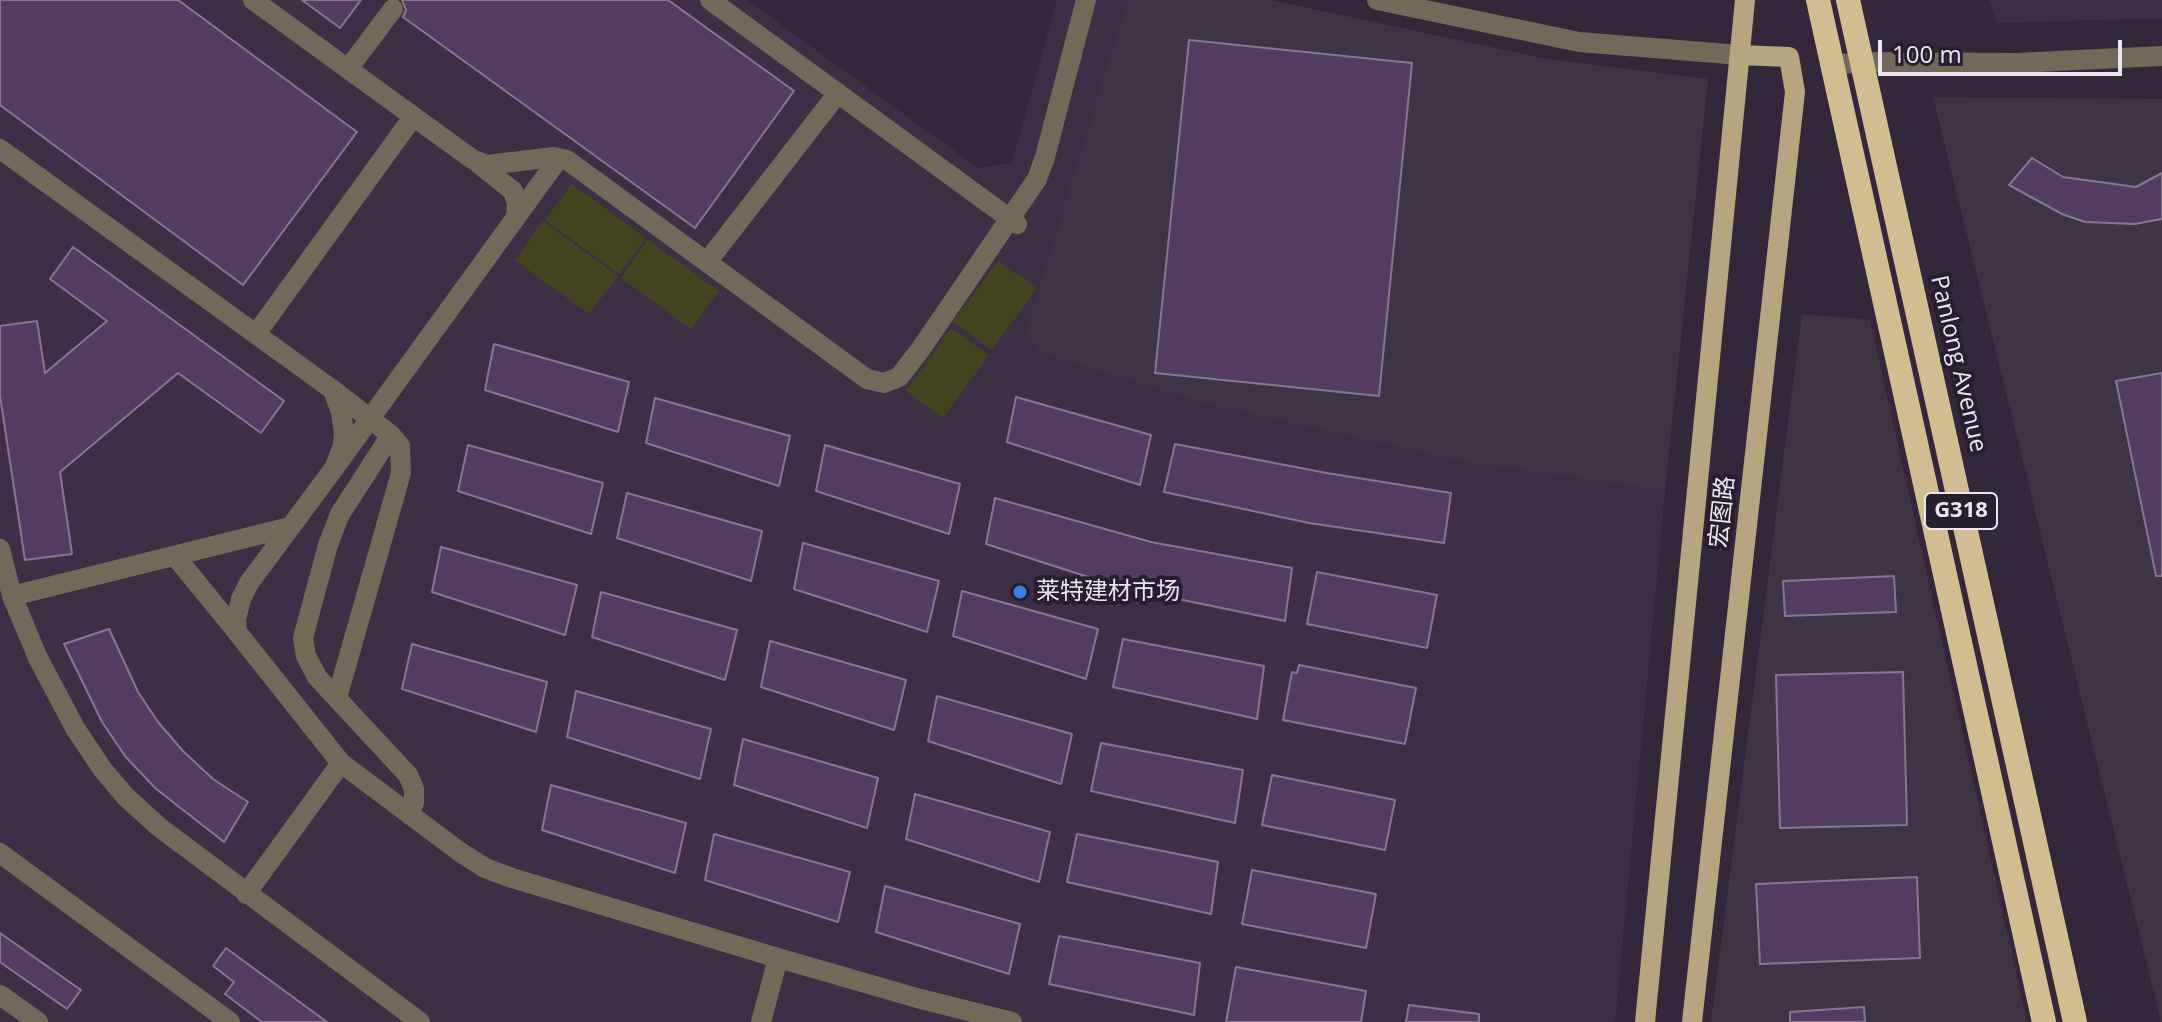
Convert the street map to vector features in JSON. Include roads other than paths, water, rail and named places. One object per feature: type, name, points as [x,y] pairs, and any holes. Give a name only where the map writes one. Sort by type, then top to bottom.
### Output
[{"type":"highway","name":"G318","points":[[1818,0],[2044,1022]]},
{"type":"highway","name":"Panlong Avenue","points":[[1848,0],[2075,1022]]},
{"type":"main road","name":"宏图路","points":[[1645,1022],[1745,0]]},
{"type":"main road","name":"宏图路","points":[[1692,1022],[1795,92],[1789,57],[1740,55]]},
{"type":"street","points":[[253,0],[513,191],[517,203],[516,217]]},
{"type":"street","points":[[710,0],[1013,222]]},
{"type":"street","points":[[472,159],[487,165],[559,158],[567,160],[867,379],[884,383],[899,377],[920,350],[1013,222],[1037,179],[1086,0]]},
{"type":"street","points":[[1377,0],[1579,42],[1740,55]]},
{"type":"street","points":[[348,69],[393,9]]},
{"type":"street","points":[[1832,65],[1862,62],[2016,63],[2162,56]]},
{"type":"street","points":[[707,262],[838,93]]},
{"type":"street","points":[[256,334],[413,117]]},
{"type":"street","points":[[0,149],[333,390],[391,435],[400,446],[401,473],[337,698]]},
{"type":"street","points":[[237,632],[236,619],[241,599],[559,158]]},
{"type":"street","points":[[333,390],[344,433],[335,467]]},
{"type":"street","points":[[391,435],[340,514],[328,545],[303,638],[306,656],[317,677],[408,775],[414,789],[410,815]]},
{"type":"street","points":[[12,596],[290,527]]},
{"type":"street","points":[[0,549],[12,596],[38,658],[75,728],[103,770],[159,827],[420,1022]]},
{"type":"street","points":[[175,556],[341,763],[485,868],[778,958],[1012,1022]]},
{"type":"street","points":[[246,894],[341,763]]},
{"type":"street","points":[[0,853],[230,1022]]},
{"type":"street","points":[[761,1022],[778,958]]},
{"type":"street","points":[[0,995],[38,1022]]},
{"type":"place","name":"莱特建材市场","points":[[1020,592]]}]
